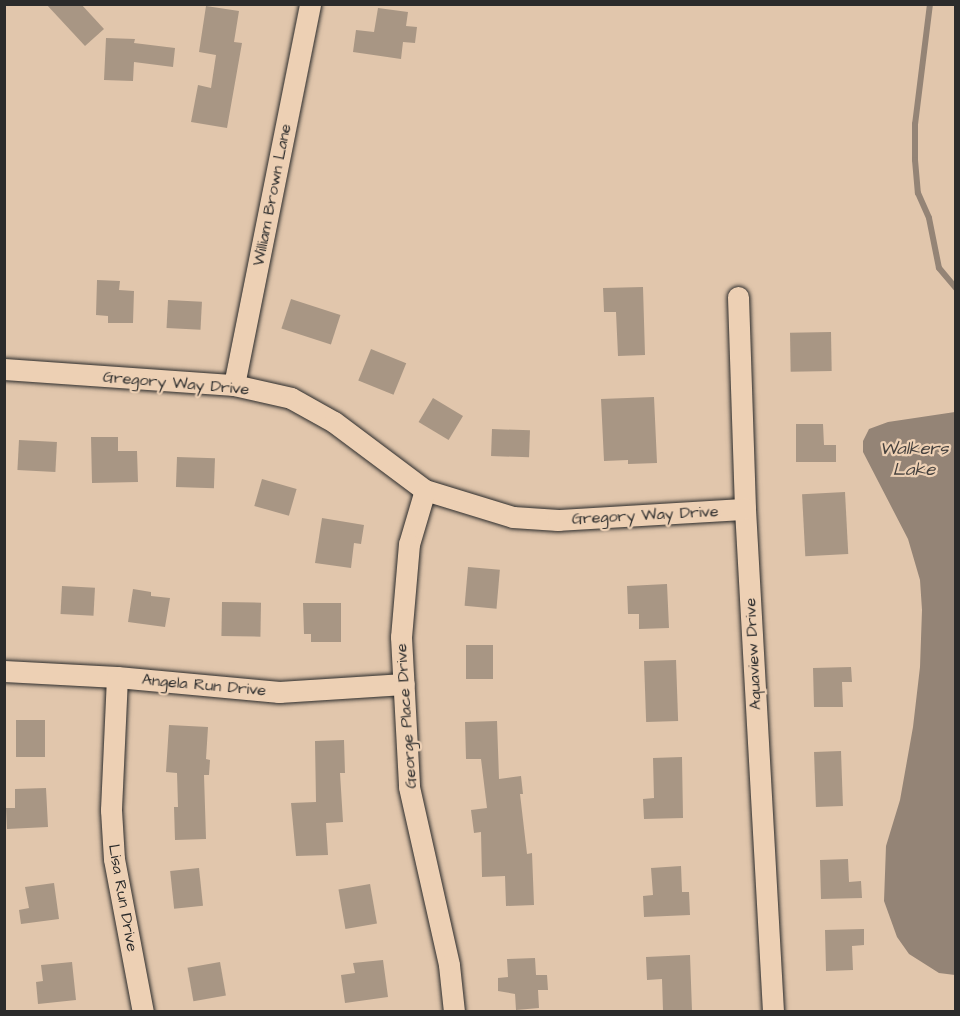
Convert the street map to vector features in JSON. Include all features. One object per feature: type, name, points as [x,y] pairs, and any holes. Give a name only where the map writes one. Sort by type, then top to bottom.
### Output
[{"type":"street","name":"William Brown Lane","points":[[234,385],[310,4]]},
{"type":"street","name":"Aquaview Drive","points":[[738,297],[745,509],[773,1011]]},
{"type":"street","name":"Gregory Way Drive","points":[[4,369],[234,385],[291,398],[334,422],[426,490],[513,517],[558,520],[745,509]]},
{"type":"street","name":"George Place Drive","points":[[426,490],[409,544],[401,637],[409,787],[449,965],[454,1011]]},
{"type":"street","name":"Angela Run Drive","points":[[4,671],[117,677],[279,692],[404,684]]},
{"type":"street","name":"Lisa Run Drive","points":[[117,677],[111,810],[114,859],[123,896],[143,1011]]},
{"type":"water","name":"Walkers Lake","points":[[955,412],[955,975],[939,973],[909,954],[897,937],[884,901],[886,846],[900,800],[913,727],[920,667],[922,610],[920,580],[908,539],[863,452],[863,441],[869,429],[888,422]]},
{"type":"building","points":[[46,4],[81,4],[104,29],[85,46]]},
{"type":"building","points":[[206,6],[239,11],[234,42],[242,43],[227,128],[191,122],[198,85],[211,88],[216,55],[199,52]]},
{"type":"building","points":[[378,8],[408,12],[406,26],[417,27],[415,43],[403,42],[401,59],[353,52],[356,30],[374,32]]},
{"type":"building","points":[[106,38],[135,39],[134,43],[175,48],[173,67],[134,62],[133,81],[104,80]]},
{"type":"building","points":[[97,280],[120,281],[119,290],[134,291],[133,323],[108,323],[108,316],[96,315]]},
{"type":"building","points":[[643,287],[645,355],[618,356],[616,312],[604,312],[603,288]]},
{"type":"building","points":[[291,299],[340,315],[331,345],[281,328]]},
{"type":"building","points":[[168,300],[202,302],[200,330],[167,328]]},
{"type":"building","points":[[831,332],[832,371],[791,372],[790,333]]},
{"type":"building","points":[[371,349],[406,363],[393,395],[358,381]]},
{"type":"building","points":[[654,397],[657,463],[628,464],[628,460],[604,461],[601,399]]},
{"type":"building","points":[[433,398],[463,416],[449,440],[419,422]]},
{"type":"building","points":[[796,424],[823,424],[824,445],[836,445],[836,462],[796,462]]},
{"type":"building","points":[[492,429],[530,430],[529,457],[491,456]]},
{"type":"building","points":[[91,437],[118,437],[118,451],[137,451],[138,482],[92,483]]},
{"type":"building","points":[[19,440],[57,442],[55,472],[17,470]]},
{"type":"building","points":[[177,457],[215,458],[214,488],[176,487]]},
{"type":"building","points":[[262,479],[297,489],[289,516],[254,506]]},
{"type":"building","points":[[845,492],[848,554],[805,556],[802,494]]},
{"type":"building","points":[[322,518],[364,525],[361,544],[354,543],[351,568],[315,563]]},
{"type":"building","points":[[468,567],[500,570],[496,609],[465,606]]},
{"type":"building","points":[[667,584],[669,628],[639,629],[639,614],[628,614],[627,586]]},
{"type":"building","points":[[62,586],[95,588],[93,616],[61,614]]},
{"type":"building","points":[[133,589],[151,592],[151,596],[170,598],[165,627],[128,622]]},
{"type":"building","points":[[222,602],[261,603],[260,637],[221,636]]},
{"type":"building","points":[[303,603],[341,603],[341,642],[311,642],[311,634],[304,634]]},
{"type":"building","points":[[466,645],[493,645],[493,679],[466,679]]},
{"type":"building","points":[[676,660],[678,721],[646,722],[644,661]]},
{"type":"building","points":[[851,667],[852,682],[842,682],[843,707],[814,707],[813,668]]},
{"type":"building","points":[[16,720],[45,720],[45,757],[16,757]]},
{"type":"building","points":[[497,721],[499,779],[521,776],[523,794],[520,794],[527,854],[532,853],[534,905],[506,906],[505,876],[482,877],[481,832],[474,833],[471,810],[487,808],[481,759],[466,759],[465,722]]},
{"type":"building","points":[[169,725],[208,727],[206,759],[210,760],[209,775],[204,775],[206,839],[175,840],[174,807],[178,807],[177,773],[166,772]]},
{"type":"building","points":[[344,740],[345,773],[340,773],[343,822],[326,823],[328,855],[296,856],[291,803],[316,802],[315,741]]},
{"type":"building","points":[[841,751],[843,806],[816,807],[814,752]]},
{"type":"building","points":[[682,757],[683,818],[644,819],[643,799],[654,798],[653,758]]},
{"type":"building","points":[[46,788],[48,827],[7,829],[6,808],[15,808],[15,789]]},
{"type":"building","points":[[848,859],[849,882],[861,881],[862,898],[821,899],[820,860]]},
{"type":"building","points":[[681,866],[682,892],[689,892],[690,915],[644,917],[643,896],[653,895],[651,868]]},
{"type":"building","points":[[199,868],[203,906],[174,909],[170,871]]},
{"type":"building","points":[[54,883],[59,919],[21,924],[19,910],[29,908],[25,887]]},
{"type":"building","points":[[370,884],[377,923],[345,929],[338,890]]},
{"type":"building","points":[[864,929],[864,945],[852,946],[853,970],[826,971],[825,930]]},
{"type":"building","points":[[690,955],[692,1011],[663,1011],[662,979],[647,980],[646,957]]},
{"type":"building","points":[[535,958],[536,975],[547,975],[548,990],[538,990],[539,1008],[516,1010],[515,994],[498,991],[498,978],[508,977],[507,959]]},
{"type":"building","points":[[383,960],[388,997],[345,1003],[341,975],[355,973],[353,963]]},
{"type":"building","points":[[72,962],[76,1000],[38,1004],[36,982],[43,981],[41,965]]},
{"type":"building","points":[[220,962],[226,995],[193,1001],[188,968]]},
{"type":"waterway","points":[[930,4],[915,124],[918,193],[929,218],[939,268],[956,288]]}]
